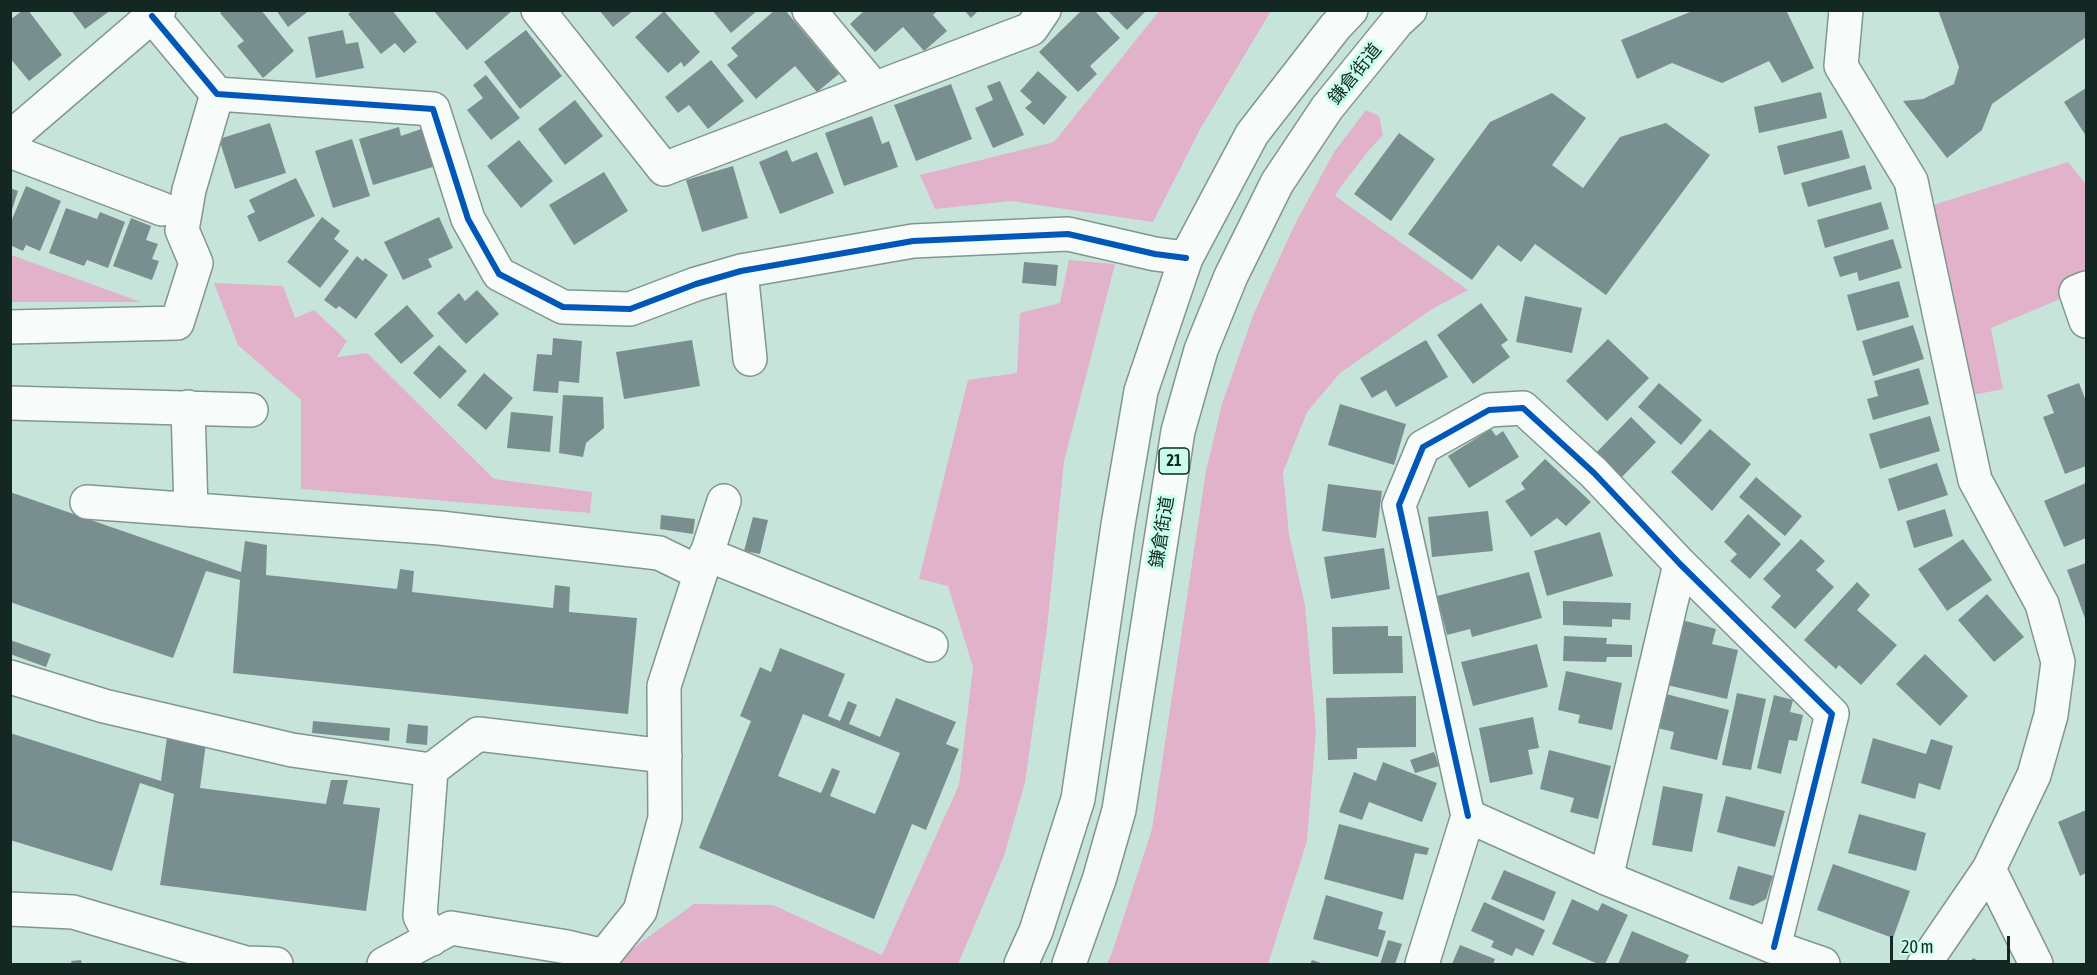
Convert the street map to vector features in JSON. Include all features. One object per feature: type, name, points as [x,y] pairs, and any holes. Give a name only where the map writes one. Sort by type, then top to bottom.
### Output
[{"type":"street","points":[[538,10],[664,169],[1031,29],[1044,10]]},
{"type":"street","points":[[808,10],[874,88]]},
{"type":"street","points":[[1021,964],[1036,931],[1078,799],[1118,525],[1141,391],[1186,258],[1251,134],[1351,10]]},
{"type":"street","name":"鎌倉街道","points":[[1069,964],[1099,880],[1119,810],[1178,431],[1201,350],[1231,276],[1277,183],[1328,108],[1396,22],[1410,10]]},
{"type":"street","points":[[1846,10],[1841,66],[1911,181],[1975,480],[2042,604],[2058,662],[2051,715],[2034,775],[1989,869],[1924,964]]},
{"type":"street","points":[[10,138],[156,13],[217,94],[434,109],[468,219],[499,274],[563,307],[630,309],[696,284],[741,271],[913,241],[1068,234],[1155,254],[1186,258]]},
{"type":"street","points":[[10,327],[177,323],[196,263],[182,230],[189,190],[217,94]]},
{"type":"street","points":[[10,151],[162,208]]},
{"type":"street","points":[[741,271],[750,359]]},
{"type":"street","points":[[2086,288],[2076,292],[2086,321]]},
{"type":"street","points":[[10,403],[251,410]]},
{"type":"street","points":[[188,407],[191,510]]},
{"type":"street","points":[[1422,964],[1468,816],[1399,506],[1423,447],[1489,410],[1523,408],[1594,473],[1680,564],[1833,714],[1774,947]]},
{"type":"street","points":[[384,964],[451,928],[567,947],[604,956],[640,911],[665,818],[664,686],[724,501]]},
{"type":"street","points":[[87,502],[440,528],[659,553],[703,564],[931,645]]},
{"type":"street","points":[[1605,878],[1680,564]]},
{"type":"street","points":[[10,677],[104,706],[292,750],[431,770],[478,734],[664,756]]},
{"type":"street","points":[[431,770],[420,916],[432,939]]},
{"type":"street","points":[[1468,816],[1605,878],[1774,947],[1823,964]]},
{"type":"street","points":[[1989,869],[2036,964]]},
{"type":"street","points":[[10,909],[73,912],[246,963],[276,964]]},
{"type":"shaded area","points":[[1160,10],[1271,11],[1199,131],[1153,222],[1011,201],[935,209],[920,175],[1054,142]]},
{"type":"shaded area","points":[[1366,110],[1379,116],[1383,135],[1335,196],[1468,290],[1432,309],[1340,373],[1307,412],[1283,472],[1289,535],[1305,605],[1316,730],[1307,841],[1268,964],[1107,964],[1152,829],[1206,471],[1222,404],[1254,313],[1294,226],[1334,152]]},
{"type":"shaded area","points":[[2068,162],[2086,184],[2086,288],[1991,328],[2003,389],[1958,398],[1924,208]]},
{"type":"shaded area","points":[[11,255],[141,302],[11,302]]},
{"type":"shaded area","points":[[1069,260],[1115,264],[1064,461],[1047,628],[1025,782],[1004,856],[958,964],[611,964],[694,904],[773,905],[882,955],[959,785],[973,667],[948,586],[919,579],[968,380],[1017,373],[1020,313],[1060,303]]},
{"type":"shaded area","points":[[214,283],[283,286],[295,318],[314,310],[347,341],[337,357],[367,353],[494,479],[592,492],[590,513],[301,489],[301,400],[238,345]]},
{"type":"building","points":[[23,10],[28,10],[62,55],[29,81],[10,58],[10,20]]},
{"type":"building","points":[[71,10],[111,10],[85,29]]},
{"type":"building","points":[[224,10],[261,10],[294,51],[263,78],[237,46],[244,41],[220,13]]},
{"type":"building","points":[[276,10],[310,10],[288,27]]},
{"type":"building","points":[[353,10],[392,10],[417,42],[404,53],[395,43],[381,54],[348,14]]},
{"type":"building","points":[[433,10],[513,10],[467,50]]},
{"type":"building","points":[[599,10],[634,10],[613,27]]},
{"type":"building","points":[[712,10],[758,10],[731,33]]},
{"type":"building","points":[[775,10],[785,10],[839,74],[817,92],[795,66],[756,99],[727,65],[738,56],[731,48]]},
{"type":"building","points":[[865,10],[938,10],[933,15],[947,31],[924,51],[903,27],[875,52],[850,24]]},
{"type":"building","points":[[964,10],[979,10],[971,18]]},
{"type":"building","points":[[1082,10],[1094,10],[1120,38],[1090,66],[1097,74],[1078,92],[1039,52]]},
{"type":"building","points":[[1107,10],[1147,10],[1127,30]]},
{"type":"building","points":[[1695,10],[1786,10],[1814,68],[1782,83],[1769,61],[1722,83],[1672,63],[1637,79],[1621,40]]},
{"type":"building","points":[[1938,10],[2086,10],[2086,37],[1992,104],[1982,130],[1947,158],[1903,101],[1923,99],[1954,84],[1959,67]]},
{"type":"building","points":[[664,11],[700,52],[684,67],[681,62],[668,73],[635,37]]},
{"type":"building","points":[[343,30],[346,44],[358,42],[364,68],[316,78],[308,37]]},
{"type":"building","points":[[526,30],[562,76],[520,109],[484,62]]},
{"type":"building","points":[[711,60],[744,101],[708,129],[689,105],[678,113],[665,97]]},
{"type":"building","points":[[1038,71],[1067,97],[1044,125],[1025,108],[1032,102],[1020,91]]},
{"type":"building","points":[[486,75],[520,118],[491,140],[467,110],[483,98],[473,85]]},
{"type":"building","points":[[1000,81],[1024,135],[993,148],[975,108],[993,100],[987,86]]},
{"type":"building","points":[[951,84],[972,139],[916,161],[894,105]]},
{"type":"building","points":[[2086,88],[2086,136],[2064,102]]},
{"type":"building","points":[[1821,92],[1827,118],[1759,133],[1754,107]]},
{"type":"building","points":[[1552,93],[1586,118],[1552,165],[1583,188],[1620,137],[1666,123],[1710,155],[1606,295],[1535,244],[1521,262],[1498,245],[1472,280],[1408,234],[1490,122]]},
{"type":"building","points":[[575,100],[603,136],[565,165],[538,129]]},
{"type":"building","points":[[872,116],[882,144],[889,141],[898,167],[844,186],[825,133]]},
{"type":"building","points":[[270,123],[286,173],[235,189],[219,139]]},
{"type":"building","points":[[399,127],[401,136],[424,128],[436,166],[373,185],[359,139]]},
{"type":"building","points":[[1842,130],[1850,158],[1784,175],[1777,146]]},
{"type":"building","points":[[1399,133],[1435,159],[1391,221],[1354,194]]},
{"type":"building","points":[[352,139],[370,196],[333,208],[315,151]]},
{"type":"building","points":[[519,140],[553,181],[521,208],[487,166]]},
{"type":"building","points":[[787,150],[792,162],[817,152],[834,193],[780,214],[759,162]]},
{"type":"building","points":[[1865,165],[1872,189],[1808,207],[1801,183]]},
{"type":"building","points":[[733,166],[748,218],[702,232],[686,180]]},
{"type":"building","points":[[604,172],[628,211],[574,245],[549,205]]},
{"type":"building","points":[[296,178],[315,216],[259,242],[247,216],[255,212],[249,200]]},
{"type":"building","points":[[26,186],[61,201],[40,251],[26,245],[23,251],[10,245],[10,224]]},
{"type":"building","points":[[10,188],[18,191],[11,213],[10,213]]},
{"type":"building","points":[[1881,202],[1889,229],[1825,248],[1817,220]]},
{"type":"building","points":[[66,208],[97,219],[100,212],[125,222],[108,268],[87,260],[84,266],[49,253]]},
{"type":"building","points":[[322,217],[340,231],[334,239],[349,251],[320,288],[287,262]]},
{"type":"building","points":[[439,217],[453,248],[428,259],[432,267],[403,280],[384,242]]},
{"type":"building","points":[[131,218],[151,226],[146,240],[158,244],[152,259],[159,261],[152,280],[113,266]]},
{"type":"building","points":[[1893,239],[1902,268],[1859,281],[1857,272],[1840,277],[1833,257]]},
{"type":"building","points":[[357,256],[363,261],[365,258],[388,275],[356,319],[339,306],[336,309],[324,300]]},
{"type":"building","points":[[1024,262],[1058,265],[1056,286],[1022,283]]},
{"type":"building","points":[[1899,281],[1909,317],[1857,331],[1847,295]]},
{"type":"building","points":[[477,290],[499,314],[466,344],[437,313],[459,293],[465,301]]},
{"type":"building","points":[[1525,296],[1582,308],[1572,353],[1516,342]]},
{"type":"building","points":[[1481,303],[1508,340],[1501,345],[1510,357],[1473,384],[1437,335]]},
{"type":"building","points":[[407,305],[434,336],[401,364],[374,334]]},
{"type":"building","points":[[1913,325],[1924,359],[1873,376],[1862,341]]},
{"type":"building","points":[[553,338],[582,341],[579,383],[559,381],[558,393],[533,391],[537,354],[552,355]]},
{"type":"building","points":[[1608,339],[1649,378],[1607,421],[1566,381]]},
{"type":"building","points":[[692,340],[700,386],[624,399],[616,352]]},
{"type":"building","points":[[1426,340],[1448,377],[1396,407],[1386,390],[1372,398],[1360,378]]},
{"type":"building","points":[[439,345],[467,371],[440,399],[413,373]]},
{"type":"building","points":[[1919,368],[1929,404],[1873,420],[1867,399],[1878,396],[1874,381]]},
{"type":"building","points":[[484,373],[513,398],[486,430],[457,405]]},
{"type":"building","points":[[1659,383],[1702,420],[1681,445],[1638,407]]},
{"type":"building","points":[[2079,383],[2086,401],[2086,466],[2065,474],[2043,417],[2054,413],[2047,395]]},
{"type":"building","points":[[563,395],[603,397],[604,428],[586,443],[583,457],[559,453]]},
{"type":"building","points":[[1340,404],[1406,424],[1394,465],[1328,445]]},
{"type":"building","points":[[511,412],[553,416],[550,452],[507,448]]},
{"type":"building","points":[[1930,416],[1940,451],[1880,469],[1869,434]]},
{"type":"building","points":[[1631,417],[1656,442],[1619,480],[1593,456]]},
{"type":"building","points":[[1491,429],[1496,436],[1503,431],[1519,457],[1469,488],[1448,456]]},
{"type":"building","points":[[1710,429],[1751,464],[1712,511],[1671,472]]},
{"type":"building","points":[[1545,459],[1591,502],[1566,526],[1557,518],[1531,537],[1505,501],[1525,489],[1521,483]]},
{"type":"building","points":[[1937,463],[1948,495],[1898,511],[1888,479]]},
{"type":"building","points":[[1756,477],[1802,516],[1785,536],[1739,497]]},
{"type":"building","points":[[2086,483],[2086,538],[2064,547],[2044,501]]},
{"type":"building","points":[[1328,484],[1382,491],[1376,538],[1322,531]]},
{"type":"building","points":[[10,492],[241,572],[245,541],[267,545],[266,575],[397,589],[400,569],[414,571],[412,592],[553,608],[555,585],[570,587],[569,612],[637,618],[628,714],[233,673],[240,580],[206,571],[173,658],[10,602]]},
{"type":"building","points":[[1945,509],[1953,536],[1914,548],[1906,521]]},
{"type":"building","points":[[1488,511],[1493,551],[1432,557],[1428,517]]},
{"type":"building","points":[[1748,514],[1781,544],[1750,579],[1730,561],[1737,554],[1724,542]]},
{"type":"building","points":[[661,515],[695,519],[693,534],[660,529]]},
{"type":"building","points":[[753,517],[768,520],[760,554],[744,551]]},
{"type":"building","points":[[1600,532],[1613,576],[1547,596],[1534,551]]},
{"type":"building","points":[[1801,539],[1825,561],[1816,570],[1834,587],[1795,629],[1771,607],[1781,596],[1763,579]]},
{"type":"building","points":[[1963,539],[1992,580],[1947,611],[1918,569]]},
{"type":"building","points":[[1384,548],[1390,589],[1331,599],[1324,557]]},
{"type":"building","points":[[2086,563],[2086,621],[2067,570]]},
{"type":"building","points":[[1529,572],[1542,618],[1472,637],[1470,629],[1447,635],[1437,596]]},
{"type":"building","points":[[1857,582],[1870,595],[1857,610],[1897,645],[1861,685],[1839,665],[1836,669],[1804,640]]},
{"type":"building","points":[[1987,594],[2024,637],[1994,662],[1958,620]]},
{"type":"building","points":[[1563,601],[1631,603],[1630,620],[1612,619],[1612,627],[1563,625]]},
{"type":"building","points":[[1682,620],[1716,629],[1712,644],[1738,650],[1727,699],[1667,685]]},
{"type":"building","points":[[1388,626],[1388,636],[1402,636],[1403,673],[1333,674],[1332,627]]},
{"type":"building","points":[[1564,636],[1607,638],[1606,644],[1632,645],[1632,657],[1607,657],[1606,662],[1563,661]]},
{"type":"building","points":[[10,640],[51,654],[46,667],[10,654]]},
{"type":"building","points":[[1537,644],[1548,687],[1473,706],[1461,662]]},
{"type":"building","points":[[780,648],[845,674],[828,716],[840,721],[848,701],[857,705],[849,724],[880,737],[896,698],[956,722],[946,744],[959,749],[926,830],[912,824],[874,919],[699,848],[751,721],[740,716],[760,667],[771,672]],"holes":[[[803,714],[900,753],[875,814],[830,796],[840,771],[832,768],[821,793],[778,776]]]},
{"type":"building","points":[[1925,654],[1968,696],[1940,726],[1896,684]]},
{"type":"building","points":[[1566,671],[1622,683],[1612,730],[1578,723],[1580,715],[1558,710]]},
{"type":"building","points":[[1737,693],[1766,699],[1751,770],[1722,765]]},
{"type":"building","points":[[1666,694],[1729,710],[1717,760],[1670,749],[1674,732],[1657,728]]},
{"type":"building","points":[[1774,695],[1793,700],[1790,712],[1803,715],[1797,741],[1789,740],[1781,774],[1757,768]]},
{"type":"building","points":[[1416,696],[1416,747],[1357,748],[1357,759],[1328,760],[1326,698]]},
{"type":"building","points":[[1533,717],[1539,748],[1528,750],[1533,774],[1490,783],[1479,728]]},
{"type":"building","points":[[313,721],[390,728],[389,741],[312,733]]},
{"type":"building","points":[[408,724],[428,726],[427,745],[406,743]]},
{"type":"building","points":[[10,733],[161,781],[167,737],[206,743],[200,788],[326,804],[331,780],[348,780],[343,804],[380,808],[366,911],[160,885],[174,794],[140,783],[112,871],[10,840]]},
{"type":"building","points":[[1873,738],[1926,754],[1931,739],[1953,746],[1940,790],[1919,783],[1915,799],[1861,783]]},
{"type":"building","points":[[1549,750],[1611,766],[1598,819],[1570,812],[1574,798],[1540,789]]},
{"type":"building","points":[[1434,752],[1439,766],[1415,773],[1410,760]]},
{"type":"building","points":[[1383,762],[1437,783],[1422,822],[1369,802],[1362,820],[1339,812],[1354,772],[1376,781]]},
{"type":"building","points":[[1663,786],[1703,794],[1692,852],[1652,845]]},
{"type":"building","points":[[1726,796],[1785,811],[1775,847],[1717,832]]},
{"type":"building","points":[[2086,810],[2086,873],[2080,876],[2058,822]]},
{"type":"building","points":[[1859,814],[1926,833],[1916,871],[1848,853]]},
{"type":"building","points":[[1339,824],[1429,848],[1427,855],[1415,853],[1403,900],[1324,879]]},
{"type":"building","points":[[1833,864],[1910,891],[1893,938],[1817,910]]},
{"type":"building","points":[[1738,866],[1773,876],[1766,899],[1753,906],[1729,899]]},
{"type":"building","points":[[1504,870],[1556,892],[1544,921],[1491,899]]},
{"type":"building","points":[[1326,895],[1383,912],[1378,929],[1386,931],[1378,957],[1313,939]]},
{"type":"building","points":[[1572,899],[1598,911],[1602,903],[1628,915],[1605,964],[1598,964],[1552,944]]},
{"type":"building","points":[[1484,902],[1545,930],[1533,956],[1516,948],[1512,956],[1491,947],[1494,941],[1471,931]]},
{"type":"building","points":[[1632,931],[1689,955],[1685,964],[1618,964]]},
{"type":"building","points":[[1388,940],[1402,944],[1395,964],[1380,964]]},
{"type":"building","points":[[1460,945],[1495,959],[1493,964],[1452,964]]},
{"type":"building","points":[[1973,958],[1984,964],[1969,964]]},
{"type":"building","points":[[81,960],[82,964],[72,964],[71,961]]},
{"type":"building","points":[[1312,960],[1324,964],[1310,964]]},
{"type":"cycle path","points":[[152,16],[217,94],[433,109],[468,219],[499,274],[563,307],[630,309],[696,284],[741,271],[913,241],[1068,234],[1155,254],[1186,258]]},
{"type":"cycle path","points":[[1468,816],[1399,505],[1423,447],[1489,410],[1523,408],[1594,473],[1680,564],[1832,714],[1774,947]]}]
